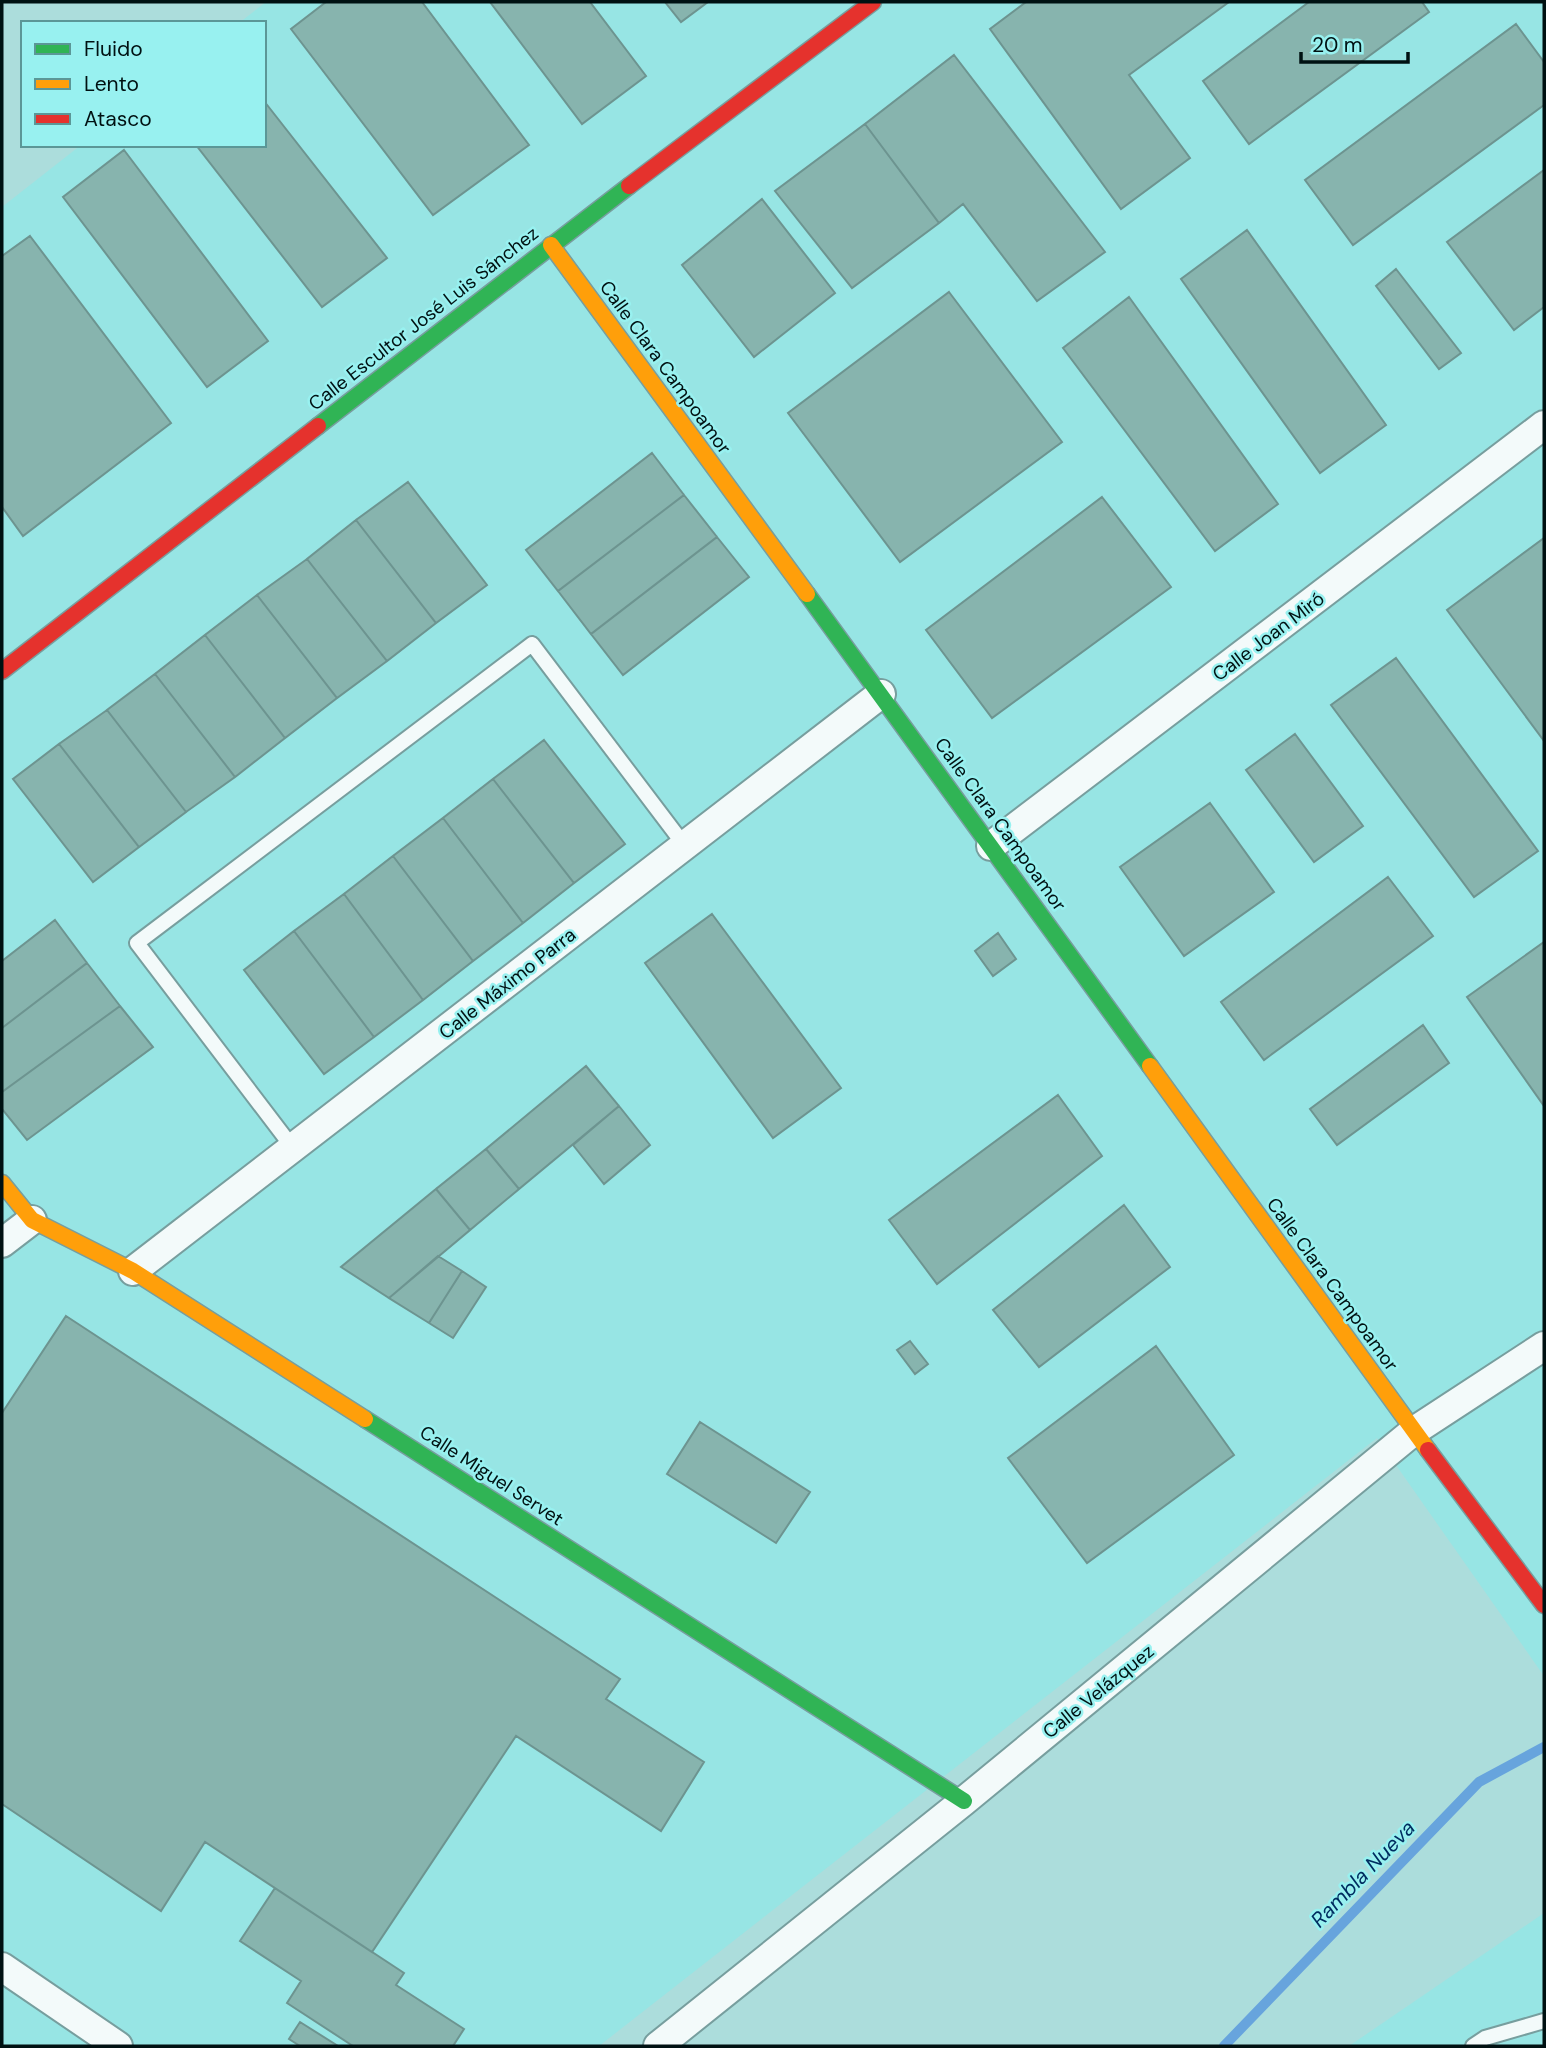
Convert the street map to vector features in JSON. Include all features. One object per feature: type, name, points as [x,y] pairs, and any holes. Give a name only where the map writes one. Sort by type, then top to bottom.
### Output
[{"type":"street","name":"Calle Escultor José Luis Sánchez","points":[[2,671],[551,245],[873,2]]},
{"type":"street","name":"Calle Clara Campoamor","points":[[551,245],[1544,1605]]},
{"type":"street","name":"Calle Joan Miró","points":[[991,846],[1544,425]]},
{"type":"street","name":"Calle Máximo Parra","points":[[133,1270],[881,694]]},
{"type":"street","name":"Calle Miguel Servet","points":[[2,1182],[33,1220],[133,1270],[964,1801]]},
{"type":"street","points":[[2,1243],[33,1220]]},
{"type":"street","name":"Calle Velázquez","points":[[658,2046],[964,1801],[1414,1430],[1544,1346]]},
{"type":"street","points":[[2,1967],[118,2046]]},
{"type":"lane","points":[[293,1148],[137,943],[532,644],[685,846]]},
{"type":"lane","points":[[1473,2046],[1485,2038],[1544,2021]]},
{"type":"shaded area","points":[[266,2],[1544,4],[1544,1676],[1377,1438],[599,2046],[2,2046],[2,207],[78,147],[266,147],[266,21],[242,21]]},
{"type":"shaded area","points":[[1544,1913],[1544,2046],[1349,2046]]},
{"type":"building","points":[[326,2],[422,2],[529,145],[433,215],[291,29]]},
{"type":"building","points":[[490,2],[590,2],[646,76],[582,124]]},
{"type":"building","points":[[665,2],[708,2],[681,22]]},
{"type":"building","points":[[1026,2],[1229,2],[1129,75],[1190,158],[1121,209],[990,29]]},
{"type":"building","points":[[1309,2],[1422,2],[1429,12],[1249,144],[1203,81]]},
{"type":"building","points":[[1516,24],[1544,62],[1544,105],[1353,245],[1305,180]]},
{"type":"building","points":[[954,55],[1105,252],[1037,301],[963,204],[939,223],[865,124]]},
{"type":"building","points":[[266,104],[387,258],[322,307],[198,147],[266,147]]},
{"type":"building","points":[[865,124],[939,223],[852,288],[775,191]]},
{"type":"building","points":[[124,150],[268,341],[207,387],[63,197]]},
{"type":"building","points":[[1544,170],[1544,307],[1514,330],[1447,242]]},
{"type":"building","points":[[762,199],[835,293],[754,357],[682,265]]},
{"type":"building","points":[[1247,230],[1386,425],[1320,473],[1181,279]]},
{"type":"building","points":[[30,236],[171,423],[23,536],[2,507],[2,256]]},
{"type":"building","points":[[1396,269],[1461,353],[1439,369],[1376,286]]},
{"type":"building","points":[[949,292],[1062,442],[900,562],[788,413]]},
{"type":"building","points":[[1129,297],[1278,504],[1215,551],[1063,348]]},
{"type":"building","points":[[652,453],[684,495],[558,591],[526,550]]},
{"type":"building","points":[[408,482],[487,585],[436,623],[356,520]]},
{"type":"building","points":[[684,495],[717,537],[591,634],[558,591]]},
{"type":"building","points":[[1102,497],[1171,587],[992,718],[926,630]]},
{"type":"building","points":[[356,520],[436,623],[387,661],[307,559]]},
{"type":"building","points":[[717,537],[749,577],[623,675],[591,634]]},
{"type":"building","points":[[1544,538],[1544,741],[1447,610]]},
{"type":"building","points":[[307,559],[387,661],[337,698],[257,595]]},
{"type":"building","points":[[257,595],[337,698],[285,738],[205,635]]},
{"type":"building","points":[[205,635],[285,738],[235,777],[155,674]]},
{"type":"building","points":[[1396,658],[1538,851],[1474,897],[1331,705]]},
{"type":"building","points":[[155,674],[235,777],[186,812],[107,710]]},
{"type":"building","points":[[107,710],[186,812],[139,847],[59,744]]},
{"type":"building","points":[[1295,734],[1363,826],[1314,862],[1246,770]]},
{"type":"building","points":[[544,740],[625,844],[574,883],[493,779]]},
{"type":"building","points":[[59,744],[139,847],[93,882],[13,779]]},
{"type":"building","points":[[493,779],[574,883],[523,923],[443,818]]},
{"type":"building","points":[[1210,803],[1274,892],[1184,956],[1120,867]]},
{"type":"building","points":[[443,818],[523,923],[473,961],[393,856]]},
{"type":"building","points":[[393,856],[473,961],[423,1000],[344,894]]},
{"type":"building","points":[[1388,877],[1433,936],[1264,1060],[1221,1002]]},
{"type":"building","points":[[344,894],[423,1000],[374,1037],[294,931]]},
{"type":"building","points":[[712,914],[841,1088],[773,1138],[645,963]]},
{"type":"building","points":[[55,920],[87,963],[2,1028],[2,961]]},
{"type":"building","points":[[294,931],[374,1037],[324,1074],[244,970]]},
{"type":"building","points":[[998,933],[1016,959],[993,976],[975,951]]},
{"type":"building","points":[[1544,942],[1544,1106],[1467,997]]},
{"type":"building","points":[[87,963],[120,1006],[2,1092],[2,1028]]},
{"type":"building","points":[[120,1006],[153,1047],[27,1140],[2,1109],[2,1092]]},
{"type":"building","points":[[1423,1025],[1449,1063],[1337,1145],[1310,1109]]},
{"type":"building","points":[[586,1066],[619,1106],[519,1189],[486,1149]]},
{"type":"building","points":[[1058,1095],[1102,1156],[937,1284],[889,1220]]},
{"type":"building","points":[[619,1106],[650,1145],[604,1184],[573,1145]]},
{"type":"building","points":[[486,1149],[519,1189],[470,1230],[436,1189]]},
{"type":"building","points":[[436,1189],[470,1230],[389,1298],[341,1267]]},
{"type":"building","points":[[1124,1205],[1170,1267],[1039,1367],[993,1310]]},
{"type":"building","points":[[438,1256],[462,1271],[429,1323],[389,1298]]},
{"type":"building","points":[[462,1271],[486,1287],[453,1338],[429,1323]]},
{"type":"building","points":[[66,1316],[620,1679],[606,1699],[704,1762],[661,1831],[516,1736],[372,1952],[205,1842],[161,1911],[2,1804],[2,1413]]},
{"type":"building","points":[[910,1341],[928,1364],[915,1374],[897,1350]]},
{"type":"building","points":[[1156,1346],[1234,1455],[1087,1563],[1008,1458]]},
{"type":"building","points":[[700,1422],[810,1492],[776,1543],[667,1474]]},
{"type":"building","points":[[275,1888],[404,1973],[396,1985],[464,2029],[453,2046],[353,2046],[287,2003],[301,1981],[240,1941]]},
{"type":"building","points":[[300,2022],[338,2046],[300,2046],[289,2039]]},
{"type":"waterway","name":"Rambla Nueva","points":[[1224,2046],[1479,1782],[1544,1747]]},
{"type":"traffic: fast","points":[[318,426],[629,186]]},
{"type":"traffic: fast","points":[[807,594],[1150,1066]]},
{"type":"traffic: fast","points":[[365,1419],[964,1801]]},
{"type":"traffic: slow","points":[[551,245],[807,594]]},
{"type":"traffic: slow","points":[[1150,1066],[1428,1450]]},
{"type":"traffic: slow","points":[[2,1183],[32,1220],[133,1271],[365,1419]]},
{"type":"traffic: jam","points":[[629,186],[873,2]]},
{"type":"traffic: jam","points":[[2,671],[318,426]]},
{"type":"traffic: jam","points":[[1428,1450],[1544,1605]]}]
